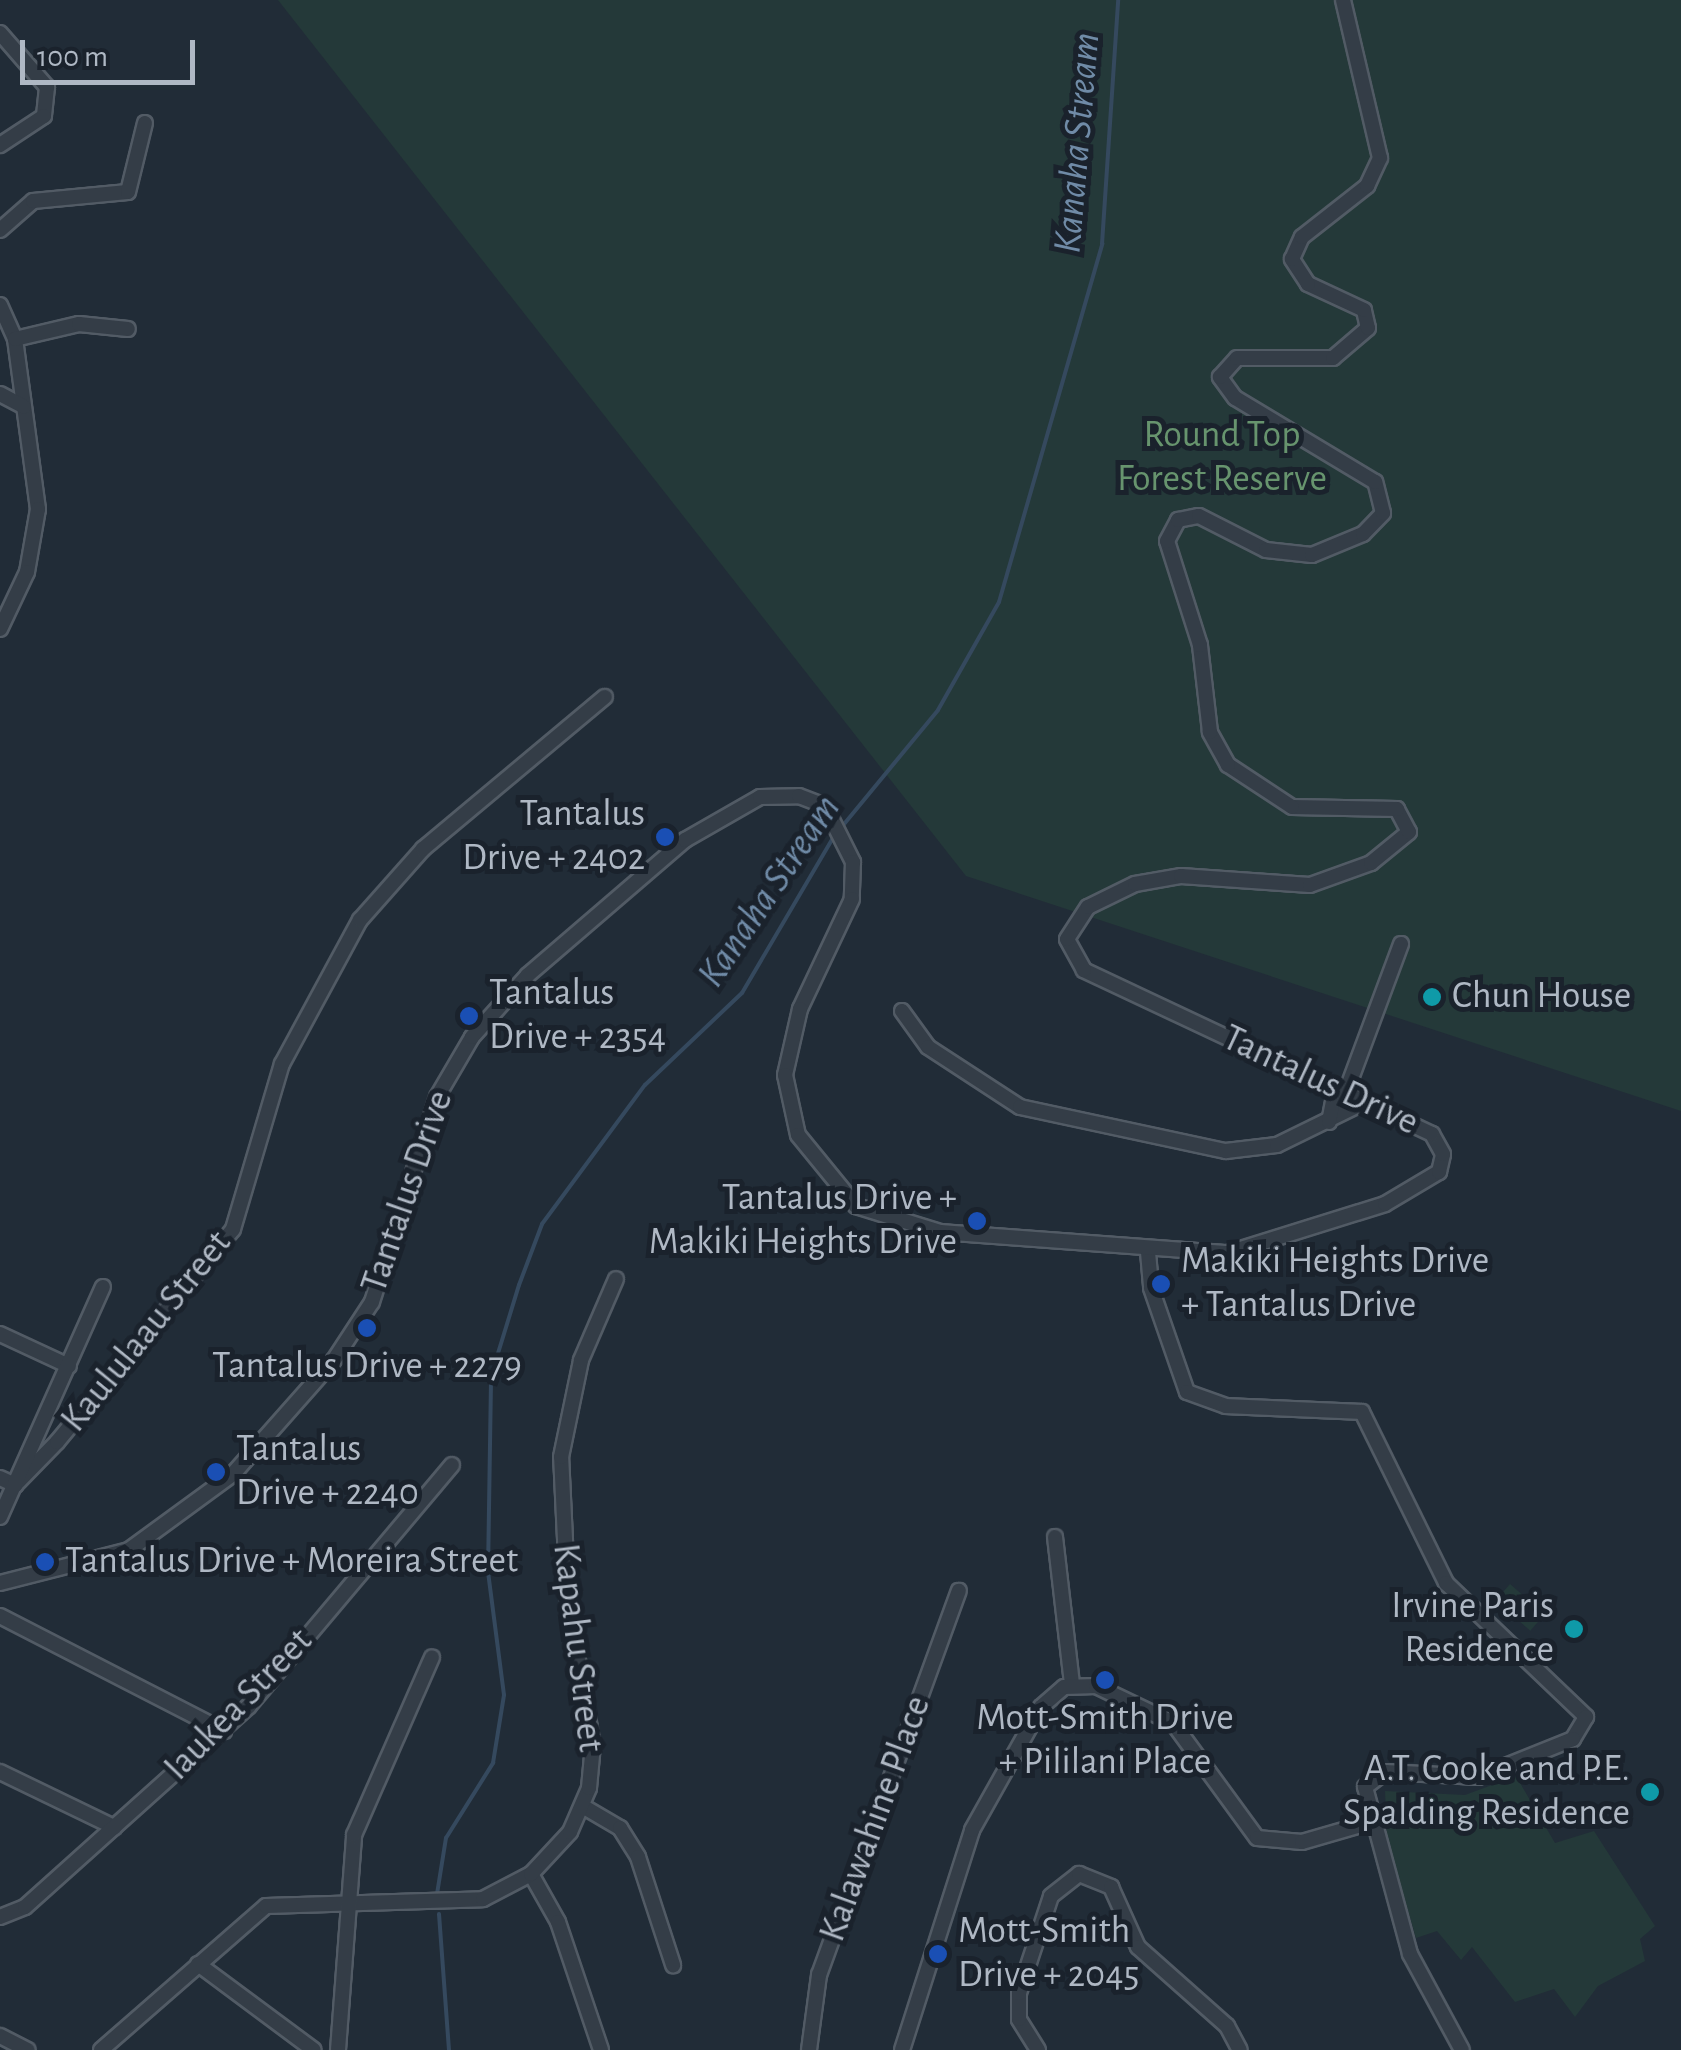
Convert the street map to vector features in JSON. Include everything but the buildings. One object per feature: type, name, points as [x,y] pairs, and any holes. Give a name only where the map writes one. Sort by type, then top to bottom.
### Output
[{"type":"street","name":"Tantalus Drive","points":[[0,1583],[129,1550],[233,1474],[334,1360],[372,1302],[436,1097],[472,1036],[528,975],[685,840],[760,797],[825,806],[853,862],[852,899],[800,1009],[786,1075],[798,1134],[834,1188],[882,1219],[940,1232],[1148,1252],[1258,1247],[1385,1204],[1439,1172],[1432,1134],[1084,970],[1067,939],[1088,907],[1135,884],[1181,876],[1310,884],[1370,863],[1409,832],[1396,809],[1292,806],[1228,765],[1210,732],[1200,645],[1167,541],[1178,520],[1199,516],[1266,550],[1312,555],[1363,534],[1383,513],[1374,482],[1235,398],[1220,376],[1238,358],[1333,358],[1368,328],[1364,310],[1308,284],[1292,259],[1302,237],[1367,186],[1380,158],[1343,0]]},
{"type":"street","points":[[0,33],[47,87],[44,116],[0,145]]},
{"type":"street","points":[[0,230],[33,201],[128,192],[144,122]]},
{"type":"street","points":[[0,305],[15,339],[38,509],[27,572],[0,629]]},
{"type":"street","points":[[15,339],[79,324],[128,328]]},
{"type":"street","points":[[0,394],[24,407]]},
{"type":"street","name":"Kaululaau Street","points":[[15,1484],[233,1229],[282,1064],[360,920],[422,849],[605,698]]},
{"type":"street","points":[[1329,1122],[1401,944]]},
{"type":"street","points":[[902,1011],[928,1047],[1044,1114],[1249,1153],[1329,1122],[1367,1102]]},
{"type":"street","points":[[1148,1252],[1151,1288],[1187,1392],[1246,1408],[1320,1404],[1362,1412],[1446,1583],[1583,1711],[1586,1724],[1572,1739],[1478,1777],[1375,1775],[1364,1796],[1410,1954],[1462,2050]]},
{"type":"street","name":"Kapahu Street","points":[[532,1874],[584,1806],[593,1746],[568,1602],[560,1481],[578,1374],[616,1280]]},
{"type":"street","points":[[0,1517],[103,1287]]},
{"type":"street","points":[[0,1334],[70,1366]]},
{"type":"street","name":"Iaukea Street","points":[[0,1917],[20,1911],[224,1730],[452,1465]]},
{"type":"street","points":[[0,1478],[15,1484]]},
{"type":"street","points":[[1055,1537],[1072,1685]]},
{"type":"street","name":"Kalawahine Place","points":[[808,2050],[819,1975],[959,1591]]},
{"type":"street","points":[[0,1616],[224,1730]]},
{"type":"street","points":[[338,2050],[344,1906],[354,1834],[432,1657]]},
{"type":"street","points":[[902,2050],[972,1830],[1041,1707],[1072,1685],[1103,1688],[1183,1732],[1257,1838],[1302,1842],[1372,1822]]},
{"type":"street","points":[[0,1772],[114,1828]]},
{"type":"street","points":[[584,1806],[620,1828],[638,1857],[674,1965]]},
{"type":"street","points":[[102,2050],[266,1906],[454,1905],[532,1874],[558,1922],[601,2050]]},
{"type":"street","points":[[1038,2050],[1022,2028],[1019,1993],[1051,1896],[1079,1874],[1111,1887],[1138,1947],[1227,2026],[1240,2050]]},
{"type":"street","points":[[198,1964],[314,2050]]},
{"type":"street","points":[[0,2036],[28,2050]]},
{"type":"green space","name":"Round Top Forest Reserve","points":[[278,0],[1681,0],[1681,1111],[966,876]]},
{"type":"green space","points":[[1510,1584],[1545,1614],[1530,1631],[1496,1601]]},
{"type":"green space","points":[[1516,1776],[1555,1843],[1594,1831],[1655,1926],[1640,1939],[1645,1961],[1598,1986],[1575,2017],[1554,1989],[1515,2002],[1472,1947],[1461,1960],[1437,1931],[1416,1938],[1387,1839],[1385,1791],[1465,1795]]},
{"type":"waterway","name":"Kanaha Stream","points":[[840,829],[938,710],[999,602],[1102,244],[1118,0]]},
{"type":"waterway","name":"Kanaha Stream","points":[[437,1894],[446,1838],[493,1763],[504,1695],[488,1572],[491,1376],[519,1285],[542,1224],[645,1085],[742,993],[834,836]]},
{"type":"waterway","name":"Kanaha Stream","points":[[439,1914],[449,2050]]},
{"type":"place","name":"Tantalus Drive + 2402","points":[[665,837]]},
{"type":"place","name":"Chun House","points":[[1432,997]]},
{"type":"place","name":"Tantalus Drive + 2354","points":[[469,1016]]},
{"type":"place","name":"Tantalus Drive + Makiki Heights Drive","points":[[977,1221]]},
{"type":"place","name":"Makiki Heights Drive + Tantalus Drive","points":[[1161,1284]]},
{"type":"place","name":"Tantalus Drive + 2279","points":[[367,1328]]},
{"type":"place","name":"Tantalus Drive + 2240","points":[[216,1472]]},
{"type":"place","name":"Tantalus Drive + Moreira Street","points":[[45,1562]]},
{"type":"place","name":"Irvine Paris Residence","points":[[1574,1629]]},
{"type":"place","name":"Mott-Smith Drive + Pililani Place","points":[[1105,1680]]},
{"type":"place","name":"A.T. Cooke and P.E. Spalding Residence","points":[[1650,1792]]},
{"type":"place","name":"Mott-Smith Drive + 2045","points":[[938,1954]]}]
